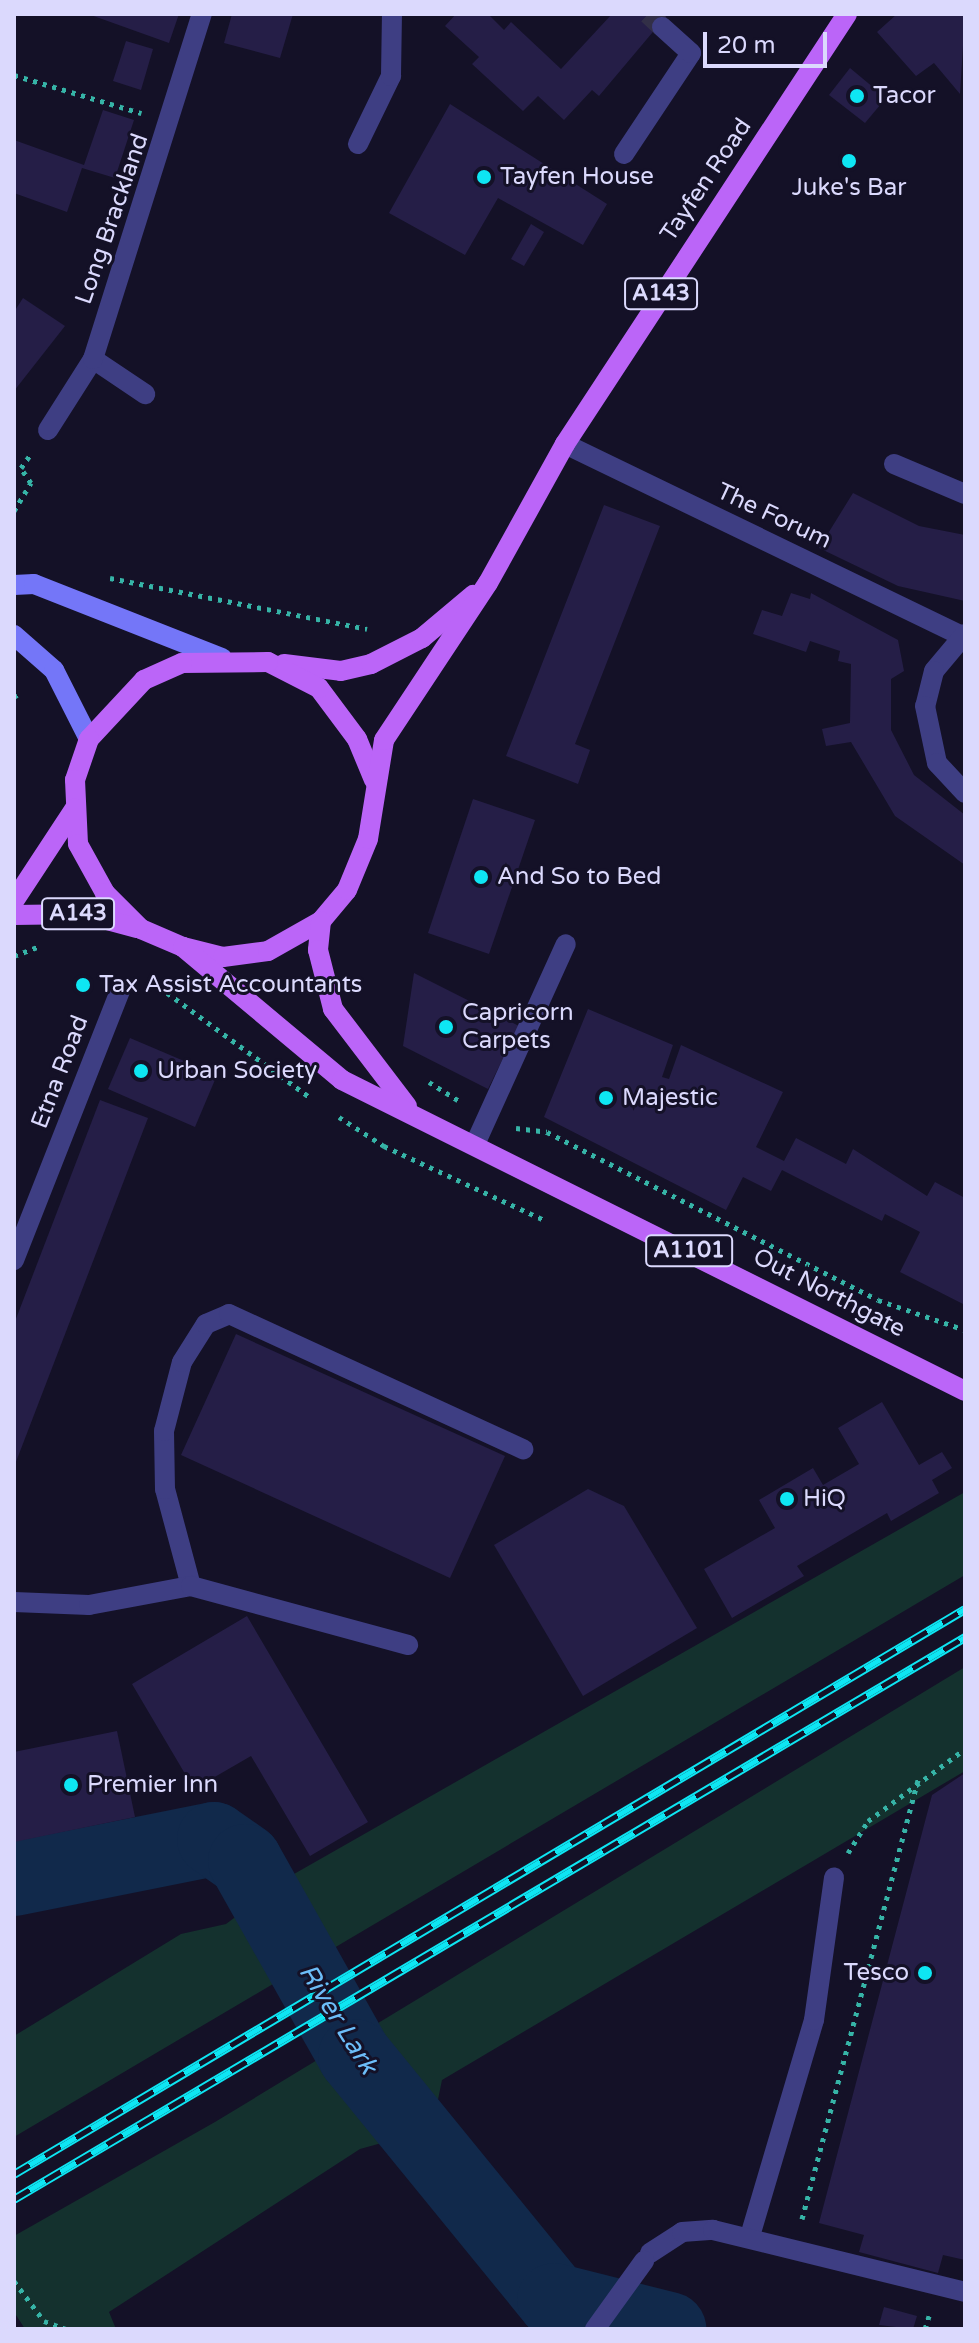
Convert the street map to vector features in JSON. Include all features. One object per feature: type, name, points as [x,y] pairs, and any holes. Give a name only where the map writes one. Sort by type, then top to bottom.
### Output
[{"type":"main road","name":"Tayfen Road","points":[[488,583],[565,444],[847,14]]},
{"type":"main road","name":"A143","points":[[268,662],[341,671],[371,664],[422,638],[488,583]]},
{"type":"main road","name":"A143","points":[[374,780],[384,740],[488,583]]},
{"type":"main road","points":[[222,658],[268,662],[319,688],[339,709],[374,780],[368,839],[347,890],[321,921],[268,951],[223,957],[183,947],[141,929],[90,870],[75,808],[89,739],[144,680],[182,663],[222,658]]},
{"type":"main road","name":"A143","points":[[14,901],[75,808]]},
{"type":"main road","name":"A143","points":[[14,915],[85,914],[141,929]]},
{"type":"main road","name":"A1101","points":[[321,921],[318,950],[333,1009],[413,1112]]},
{"type":"main road","name":"A1101","points":[[183,947],[342,1080],[413,1112]]},
{"type":"main road","name":"Out Northgate","points":[[413,1112],[965,1391]]},
{"type":"street","name":"Long Brackland","points":[[48,430],[93,359],[172,122],[202,14]]},
{"type":"street","points":[[358,144],[391,76],[392,14]]},
{"type":"street","points":[[624,154],[691,53],[662,27]]},
{"type":"street","points":[[93,359],[145,394]]},
{"type":"street","name":"The Forum","points":[[565,444],[964,635],[934,671],[925,706],[937,763],[965,793]]},
{"type":"street","points":[[894,464],[965,494]]},
{"type":"street","points":[[14,585],[34,584],[222,658]]},
{"type":"street","points":[[14,635],[54,670],[89,739]]},
{"type":"street","points":[[476,1142],[566,944]]},
{"type":"street","name":"Etna Road","points":[[14,1260],[120,991]]},
{"type":"street","points":[[191,1586],[165,1489],[164,1431],[182,1362],[206,1324],[229,1314],[523,1449]]},
{"type":"street","points":[[14,1602],[89,1605],[191,1586],[408,1645]]},
{"type":"street","points":[[750,2236],[814,2020],[834,1877]]},
{"type":"street","points":[[595,2329],[647,2257],[682,2232],[750,2236],[965,2292]]},
{"type":"path","points":[[14,75],[172,122]]},
{"type":"path","points":[[14,511],[31,483],[21,468],[48,430]]},
{"type":"path","points":[[101,576],[304,620],[378,625]]},
{"type":"path","points":[[416,1074],[487,1118],[547,1132],[878,1300],[965,1330]]},
{"type":"path","points":[[834,1877],[868,1821],[918,1779],[965,1749]]},
{"type":"path","points":[[815,2230],[800,2226],[918,1779]]},
{"type":"path","points":[[14,2281],[44,2321],[66,2329]]},
{"type":"green space","points":[[965,1492],[965,1575],[14,2137],[14,2036],[181,1934],[226,1924],[287,1878]]},
{"type":"green space","points":[[965,1667],[965,1771],[442,2080],[432,2129],[360,2149],[109,2312],[116,2329],[25,2329],[14,2312],[14,2236],[215,2122]]},
{"type":"building","points":[[88,14],[179,14],[169,43]]},
{"type":"building","points":[[232,14],[293,14],[280,58],[224,43]]},
{"type":"building","points":[[456,14],[488,14],[504,30],[511,22],[561,69],[612,14],[668,14],[599,96],[592,90],[564,120],[538,96],[523,111],[472,64],[479,57],[445,26]]},
{"type":"building","points":[[897,14],[965,14],[960,94],[934,63],[916,76],[877,32]]},
{"type":"building","points":[[126,41],[153,49],[141,90],[113,81]]},
{"type":"building","name":"Tacor","points":[[850,68],[886,98],[865,123],[829,95]]},
{"type":"building","name":"Tayfen House","points":[[450,104],[607,204],[583,245],[498,198],[465,255],[389,213]]},
{"type":"building","points":[[103,110],[134,120],[115,178],[82,168],[67,212],[14,193],[14,140],[84,165]]},
{"type":"building","points":[[531,224],[544,232],[524,266],[511,259]]},
{"type":"building","points":[[23,298],[65,326],[14,391],[14,312]]},
{"type":"building","points":[[853,493],[919,526],[965,535],[965,601],[898,586],[819,548]]},
{"type":"building","points":[[604,505],[660,526],[575,744],[590,750],[578,784],[506,756]]},
{"type":"building","points":[[791,593],[810,599],[811,593],[898,640],[904,671],[891,679],[891,730],[914,775],[965,815],[965,865],[895,816],[851,742],[826,746],[822,729],[850,723],[851,664],[838,661],[840,651],[810,641],[806,652],[753,634],[762,610],[782,616]]},
{"type":"building","name":"And So to Bed","points":[[473,799],[535,820],[489,954],[428,933]]},
{"type":"building","points":[[414,973],[519,1026],[488,1089],[403,1046]]},
{"type":"building","points":[[588,1009],[673,1045],[662,1077],[669,1079],[681,1045],[783,1092],[756,1147],[784,1161],[796,1138],[846,1164],[853,1149],[927,1196],[935,1182],[965,1198],[965,1305],[900,1272],[920,1232],[885,1214],[882,1221],[782,1170],[771,1191],[743,1177],[726,1210],[544,1117]]},
{"type":"building","points":[[130,1038],[217,1075],[195,1127],[108,1089]]},
{"type":"building","points":[[100,1100],[148,1118],[14,1467],[14,1324]]},
{"type":"building","points":[[236,1334],[505,1456],[450,1578],[181,1455]]},
{"type":"building","points":[[882,1402],[919,1465],[942,1452],[952,1468],[932,1480],[939,1493],[891,1521],[887,1513],[797,1566],[804,1576],[732,1618],[704,1569],[775,1528],[759,1500],[813,1468],[823,1485],[859,1464],[838,1428]]},
{"type":"building","points":[[588,1489],[624,1506],[697,1628],[583,1696],[494,1545]]},
{"type":"building","points":[[247,1616],[368,1822],[310,1856],[251,1756],[194,1789],[132,1684]]},
{"type":"building","name":"Premier Inn","points":[[117,1731],[135,1817],[14,1842],[14,1752]]},
{"type":"building","name":"Tesco","points":[[965,1773],[965,2260],[943,2255],[938,2273],[859,2252],[864,2235],[819,2223],[932,1795]]},
{"type":"building","points":[[884,2307],[917,2316],[913,2329],[879,2325]]},
{"type":"waterway","name":"River Lark","points":[[14,1879],[214,1839],[245,1861],[355,2056],[554,2300],[669,2329]]},
{"type":"tunnel","points":[[648,14],[662,27]]},
{"type":"railway","points":[[14,2174],[965,1609]]},
{"type":"railway","points":[[14,2199],[965,1637]]},
{"type":"place","name":"Tacor","points":[[857,96]]},
{"type":"place","name":"Juke's Bar","points":[[849,161]]},
{"type":"place","name":"Tayfen House","points":[[484,177]]},
{"type":"place","name":"And So to Bed","points":[[481,877]]},
{"type":"place","name":"Tax Assist Accountants","points":[[83,985]]},
{"type":"place","name":"Capricorn Carpets","points":[[446,1027]]},
{"type":"place","name":"Urban Society","points":[[141,1071]]},
{"type":"place","name":"Majestic","points":[[606,1098]]},
{"type":"place","name":"HiQ","points":[[787,1499]]},
{"type":"place","name":"Premier Inn","points":[[71,1785]]},
{"type":"place","name":"Tesco","points":[[925,1973]]}]
